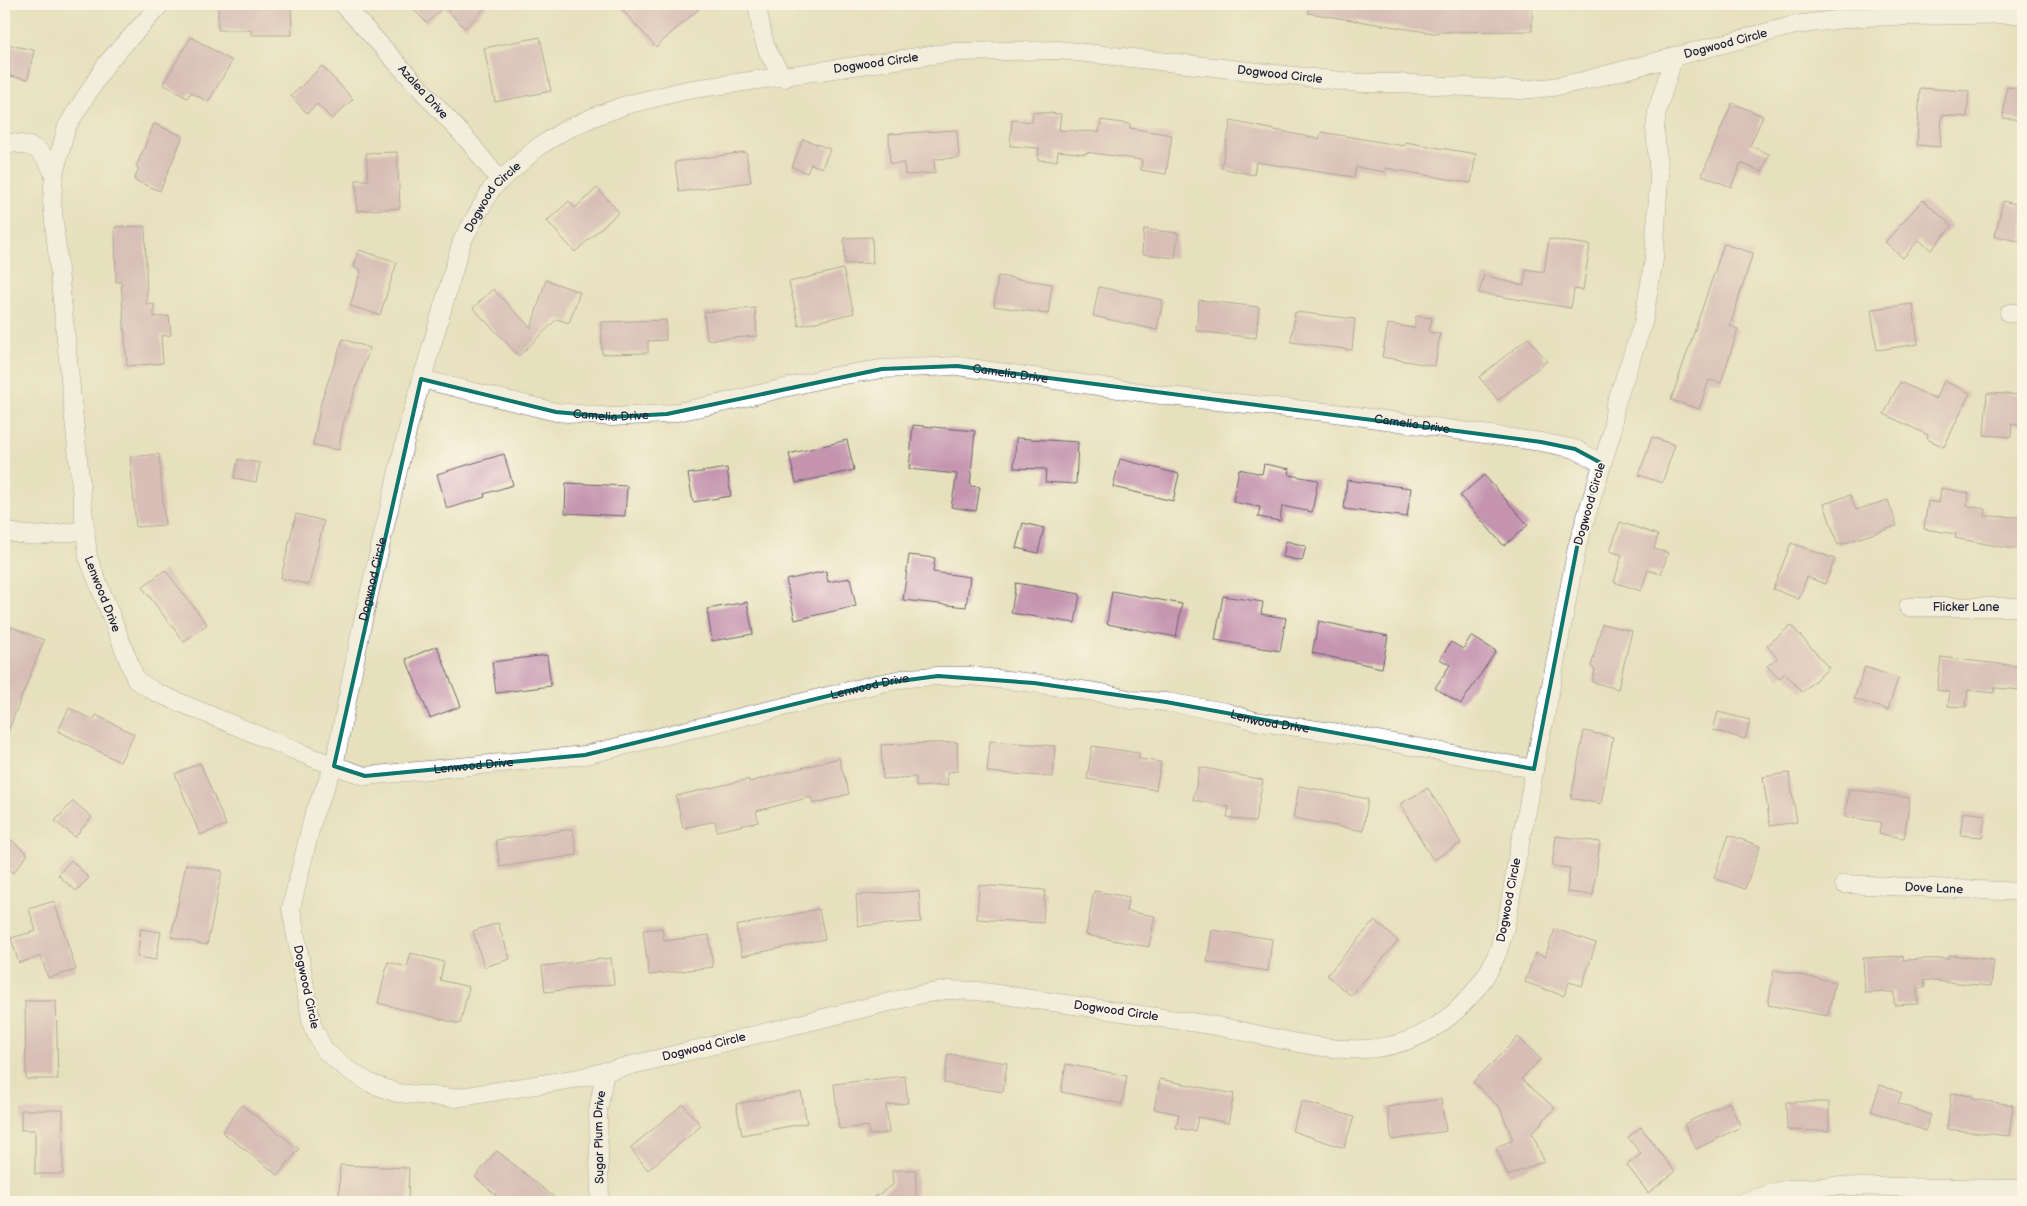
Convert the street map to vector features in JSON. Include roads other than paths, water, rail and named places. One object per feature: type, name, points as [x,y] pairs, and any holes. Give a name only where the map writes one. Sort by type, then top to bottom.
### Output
[{"type":"street","name":"Lenwood Drive","points":[[161,4],[102,71],[67,126],[54,174],[52,201],[88,557],[136,680],[179,704],[334,766],[365,776],[585,755],[877,684],[907,678],[970,676],[1102,693],[1132,700],[1166,702],[1226,712],[1255,721],[1356,736],[1534,769]]},
{"type":"street","name":"Azalea Drive","points":[[343,4],[470,143],[500,181]]},
{"type":"street","points":[[756,4],[760,30],[769,58],[785,78]]},
{"type":"street","name":"Dogwood Circle","points":[[1674,56],[1657,111],[1657,206],[1654,260],[1644,314],[1615,406],[1612,432],[1577,547],[1512,892],[1499,948],[1487,974],[1469,998],[1448,1019],[1423,1035],[1394,1046],[1362,1050],[1334,1049],[1208,1024],[977,992],[947,990],[887,1002],[579,1078],[455,1098],[423,1097],[396,1093],[370,1084],[347,1069],[324,1050],[312,1025],[291,908],[314,814],[334,766],[363,620],[421,379],[462,241],[492,188],[538,146],[565,130],[626,105],[687,90],[751,80],[785,78],[952,52],[1059,50],[1359,83],[1396,83],[1520,90],[1583,81],[1674,56],[1796,25],[1859,17],[2023,14]]},
{"type":"street","points":[[4,142],[34,147],[45,155],[54,174]]},
{"type":"street","name":"Camelia Drive","points":[[421,379],[556,412],[612,417],[667,414],[830,377],[882,369],[957,366],[1168,396],[1335,413],[1541,442],[1576,449],[1601,463]]},
{"type":"street","points":[[4,530],[17,534],[44,536],[86,530]]},
{"type":"street","name":"Flicker Lane","points":[[1908,607],[2023,607]]},
{"type":"street","name":"Dove Lane","points":[[1844,884],[2023,892]]},
{"type":"street","name":"Sugar Plum Drive","points":[[600,1202],[598,1111],[605,1071]]},
{"type":"street","points":[[1743,1202],[1787,1189],[1835,1186],[2023,1190]]}]
